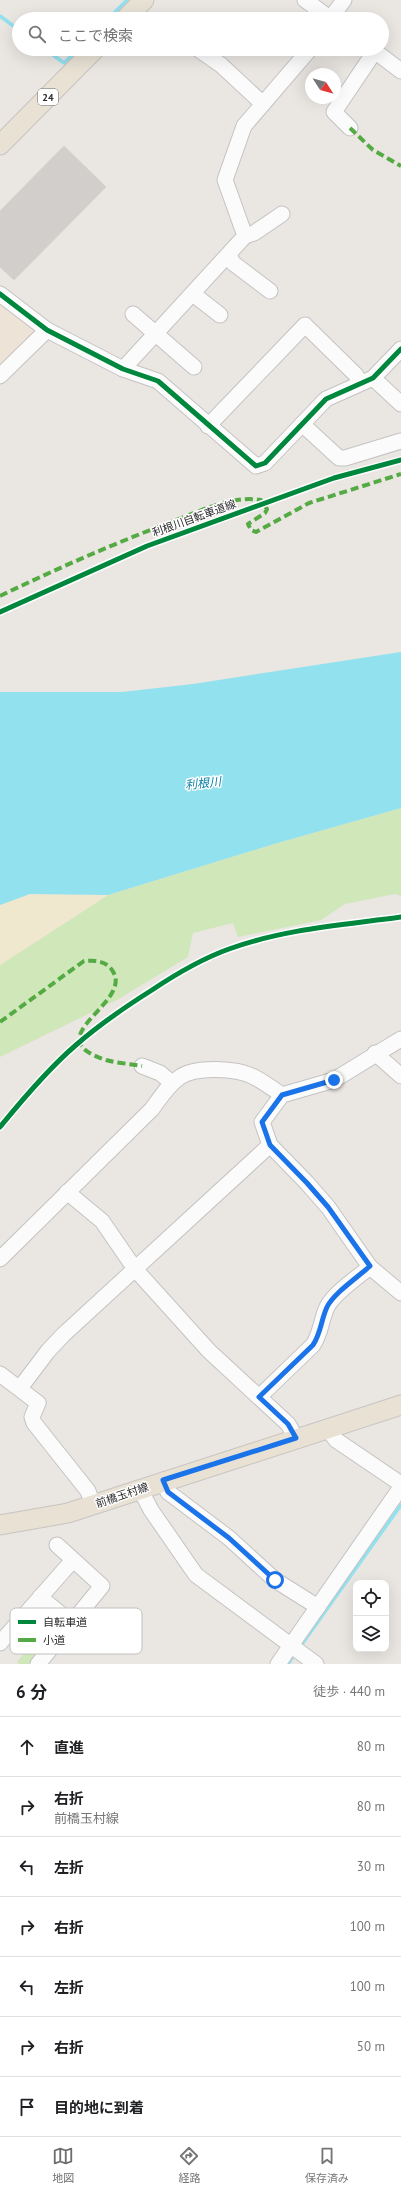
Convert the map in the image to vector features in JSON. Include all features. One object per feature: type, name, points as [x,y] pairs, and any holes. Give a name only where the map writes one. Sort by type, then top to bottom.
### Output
[{"type":"main road","points":[[132,12],[144,0]]},
{"type":"main road","name":"24","points":[[0,145],[88,56]]},
{"type":"main road","name":"前橋玉村線","points":[[0,1525],[68,1512],[93,1505],[163,1480],[401,1405]]},
{"type":"street","points":[[305,0],[321,12]]},
{"type":"street","points":[[336,12],[344,0]]},
{"type":"street","points":[[208,56],[221,65],[263,104]]},
{"type":"street","points":[[245,236],[225,180],[244,126],[304,56]]},
{"type":"street","points":[[350,128],[334,112],[369,56]]},
{"type":"street","points":[[381,56],[401,71]]},
{"type":"street","points":[[123,369],[245,236],[254,233],[282,214]]},
{"type":"street","points":[[229,255],[233,263],[270,291]]},
{"type":"street","points":[[0,294],[47,330],[123,369],[158,381],[208,426],[256,466],[265,463],[326,400],[367,380],[401,349]]},
{"type":"street","points":[[193,294],[220,314]]},
{"type":"street","points":[[133,314],[194,367]]},
{"type":"street","points":[[208,426],[305,325],[356,375],[367,380],[401,404]]},
{"type":"street","points":[[0,376],[47,330]]},
{"type":"street","points":[[302,424],[339,458],[344,458],[401,441]]},
{"type":"street","points":[[401,1039],[334,1080],[282,1095],[262,1122],[270,1145],[328,1207],[370,1266],[401,1293]]},
{"type":"street","points":[[376,1053],[401,1076]]},
{"type":"street","points":[[142,1066],[160,1073],[172,1083]]},
{"type":"street","points":[[0,1259],[152,1109],[172,1083],[180,1077],[198,1070],[244,1073],[254,1077],[282,1095]]},
{"type":"street","points":[[20,1388],[48,1350],[270,1145]]},
{"type":"street","points":[[67,1192],[102,1221],[135,1269],[209,1351],[288,1424],[296,1438]]},
{"type":"street","points":[[259,1397],[313,1345],[318,1337],[327,1307],[370,1266]]},
{"type":"street","points":[[0,1374],[38,1403],[32,1417],[34,1424],[88,1491],[93,1505]]},
{"type":"street","points":[[278,1664],[401,1486],[336,1440],[327,1428]]},
{"type":"street","points":[[163,1480],[168,1492],[229,1538],[275,1580],[318,1608]]},
{"type":"street","points":[[140,1489],[151,1510],[196,1575],[316,1664]]},
{"type":"street","points":[[57,1545],[102,1586],[84,1608]]},
{"type":"street","points":[[26,1608],[40,1597],[73,1560]]},
{"type":"street","points":[[40,1597],[54,1608]]},
{"type":"street","points":[[0,1643],[5,1625]]},
{"type":"street","points":[[38,1664],[46,1654]]},
{"type":"shaded area","points":[[0,299],[27,318],[37,333],[0,370]]},
{"type":"green space","points":[[401,808],[401,896],[395,894],[345,904],[321,920],[238,937],[233,923],[193,933],[188,957],[117,1000],[0,1057],[0,965],[108,895],[274,844]]},
{"type":"green space","points":[[24,1654],[40,1654],[32,1664],[19,1664],[17,1662]]},
{"type":"sand","points":[[30,894],[108,895],[0,965],[0,905]]},
{"type":"water","name":"利根川","points":[[401,652],[401,808],[274,844],[108,895],[30,894],[0,905],[0,692],[122,692],[193,684]]},
{"type":"building","points":[[64,146],[106,187],[14,280],[0,267],[0,211]]},
{"type":"waterway","points":[[115,12],[127,0]]},
{"type":"waterway","points":[[0,16],[12,25]]},
{"type":"waterway","points":[[54,56],[64,63],[71,56]]},
{"type":"waterway","points":[[302,1644],[401,1505]]},
{"type":"waterway","points":[[288,1664],[292,1658]]},
{"type":"marked path","points":[[350,128],[373,150],[401,166]]},
{"type":"marked path","points":[[0,596],[106,548],[215,505],[238,500],[261,500],[267,509],[265,513],[248,524],[251,530],[256,532],[309,503],[401,474]]},
{"type":"marked path","points":[[0,1022],[84,961],[100,962],[110,967],[116,982],[111,995],[82,1030],[80,1041],[86,1051],[106,1060],[142,1066]]},
{"type":"cycle path","points":[[0,294],[47,330],[123,369],[158,381],[256,466],[265,463],[326,399],[373,378],[401,349]]},
{"type":"cycle path","name":"利根川自転車道線","points":[[0,612],[147,546],[334,478],[401,460]]},
{"type":"cycle path","points":[[0,1127],[46,1074],[85,1037],[132,1003],[189,967],[229,949],[250,942],[292,932],[401,917]]},
{"type":"route","points":[[275,1580],[229,1538],[168,1492],[163,1480],[296,1438],[293,1429],[259,1397],[313,1345],[318,1337],[327,1307],[370,1266],[328,1207],[270,1145],[262,1122],[282,1095],[334,1080]]}]
